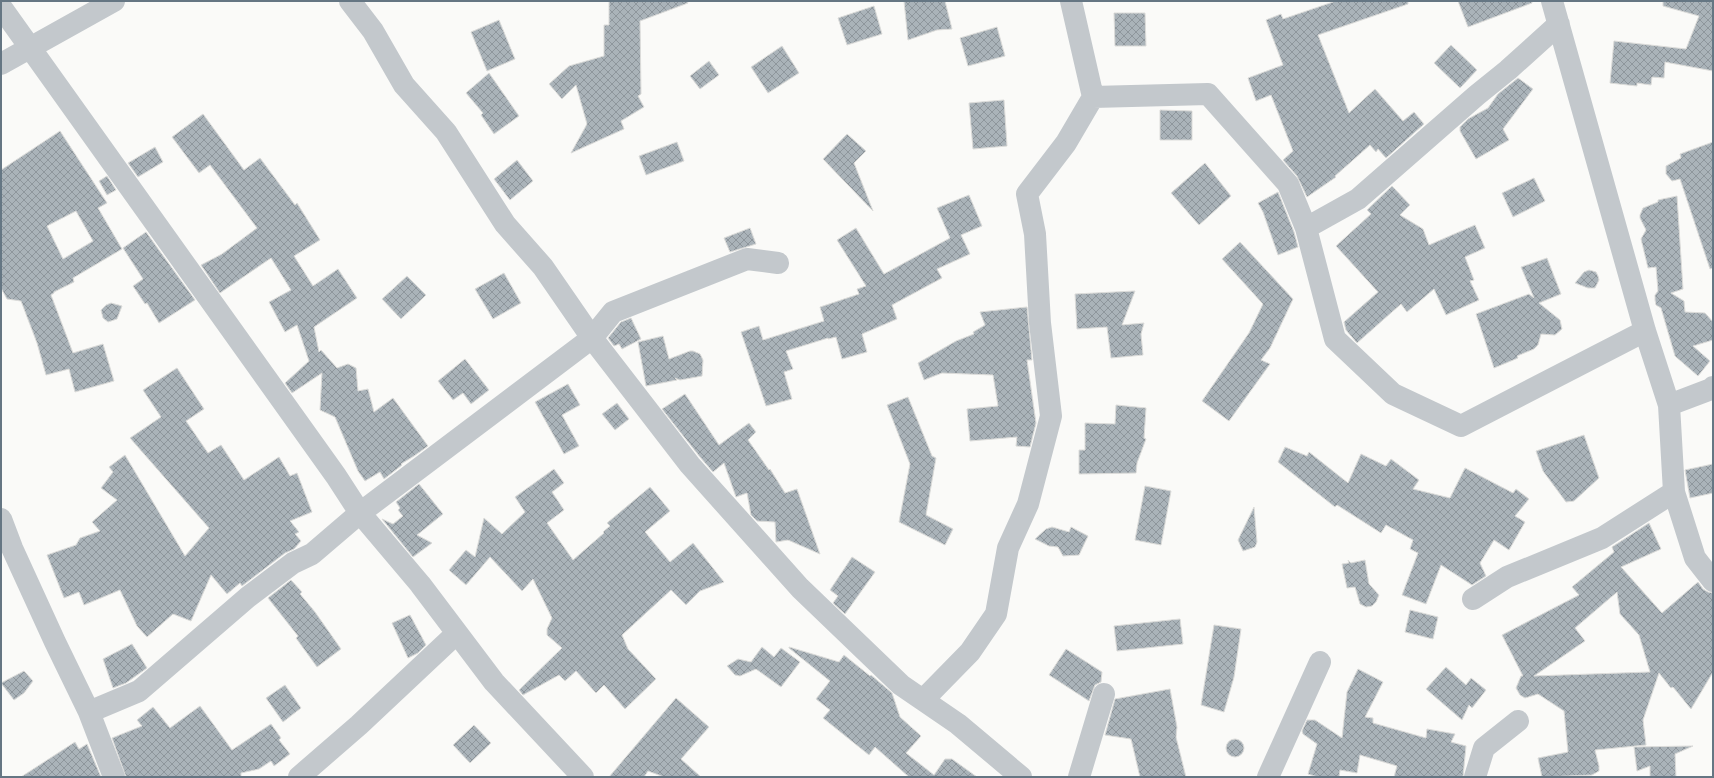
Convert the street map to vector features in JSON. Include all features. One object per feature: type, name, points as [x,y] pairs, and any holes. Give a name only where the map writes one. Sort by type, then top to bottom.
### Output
[{"type":"street","points":[[1,64],[114,1]]},
{"type":"street","points":[[350,1],[373,31],[404,85],[446,132],[505,224],[543,267],[592,338],[690,465],[795,582],[901,685],[958,724],[1021,777]]},
{"type":"street","points":[[923,700],[970,652],[996,614],[1008,548],[1028,504],[1051,416],[1040,323],[1035,234],[1027,194],[1066,142],[1093,97],[1071,1]]},
{"type":"street","points":[[1552,1],[1645,331],[1669,405],[1674,492],[1695,558],[1713,581]]},
{"type":"street","points":[[1,7],[336,476],[360,513],[420,584],[494,682],[583,777]]},
{"type":"street","points":[[1306,228],[1358,199],[1477,95],[1508,70],[1559,24]]},
{"type":"street","points":[[1093,97],[1208,94],[1288,184],[1306,228],[1335,339],[1393,394],[1461,426],[1645,331]]},
{"type":"street","points":[[89,712],[139,691],[248,597],[293,563],[312,554],[360,513],[592,338],[613,312],[747,258],[778,263]]},
{"type":"street","points":[[1669,405],[1713,387]]},
{"type":"street","points":[[1473,599],[1507,577],[1602,538],[1674,492]]},
{"type":"street","points":[[1,519],[12,548],[89,712],[114,777]]},
{"type":"street","points":[[299,777],[359,725],[456,632]]},
{"type":"street","points":[[1268,777],[1320,662]]},
{"type":"street","points":[[1079,777],[1104,694]]},
{"type":"street","points":[[1475,777],[1484,748],[1518,721]]},
{"type":"building","points":[[609,1],[687,1],[688,3],[640,21],[641,94],[638,96],[644,107],[621,121],[624,129],[571,153],[587,124],[576,85],[562,99],[549,84],[569,66],[604,56],[604,25],[609,25]]},
{"type":"building","points":[[904,1],[945,1],[952,29],[937,30],[908,40]]},
{"type":"building","points":[[1336,1],[1408,1],[1408,4],[1318,35],[1349,113],[1375,89],[1403,121],[1414,112],[1424,124],[1386,158],[1378,149],[1376,152],[1370,145],[1335,176],[1336,177],[1307,197],[1297,176],[1283,160],[1293,151],[1271,95],[1256,101],[1248,78],[1283,65],[1266,20],[1281,14],[1283,19]]},
{"type":"building","points":[[1458,1],[1532,1],[1532,3],[1468,27]]},
{"type":"building","points":[[1663,1],[1713,1],[1713,71],[1665,62],[1664,78],[1652,77],[1651,85],[1637,83],[1637,86],[1610,83],[1614,41],[1686,49],[1699,16],[1663,6]]},
{"type":"building","points":[[874,6],[882,34],[847,45],[838,18]]},
{"type":"building","points":[[1114,13],[1145,13],[1146,46],[1115,46]]},
{"type":"building","points":[[499,20],[515,59],[487,71],[471,32]]},
{"type":"building","points":[[997,27],[1005,56],[968,66],[960,38]]},
{"type":"building","points":[[1451,45],[1477,70],[1460,88],[1434,63]]},
{"type":"building","points":[[782,46],[799,73],[768,93],[751,67]]},
{"type":"building","points":[[709,61],[719,75],[700,89],[690,76]]},
{"type":"building","points":[[489,73],[519,116],[494,134],[481,115],[483,113],[466,93]]},
{"type":"building","points":[[1518,78],[1533,89],[1503,129],[1509,140],[1476,159],[1460,131],[1460,127],[1468,119],[1488,108],[1498,94]]},
{"type":"building","points":[[1004,100],[1007,146],[973,149],[969,103]]},
{"type":"building","points":[[1160,110],[1192,111],[1192,140],[1160,140]]},
{"type":"building","points":[[203,114],[244,170],[260,158],[295,205],[297,203],[320,240],[294,256],[313,286],[338,269],[357,298],[314,327],[319,352],[321,350],[337,368],[348,364],[356,368],[358,391],[368,389],[374,412],[393,398],[428,446],[401,464],[402,465],[384,479],[380,472],[365,481],[358,471],[335,417],[320,410],[322,373],[292,393],[285,383],[309,361],[297,325],[285,332],[269,302],[291,290],[271,258],[220,293],[201,265],[222,254],[257,228],[210,165],[199,173],[172,137]]},
{"type":"building","points":[[60,131],[107,203],[98,208],[122,249],[73,278],[74,282],[51,295],[73,353],[103,344],[114,381],[75,392],[69,369],[46,375],[37,343],[21,301],[7,299],[1,288],[1,170]],"holes":[[[76,211],[93,241],[63,259],[47,226]]]},
{"type":"building","points":[[847,134],[866,151],[854,163],[873,211],[823,159]]},
{"type":"building","points":[[677,142],[684,161],[646,175],[639,156]]},
{"type":"building","points":[[1713,142],[1713,268],[1710,269],[1680,179],[1672,181],[1666,174],[1666,166],[1681,158],[1680,154]]},
{"type":"building","points":[[155,147],[163,162],[138,177],[128,163]]},
{"type":"building","points":[[517,160],[533,181],[510,200],[494,179]]},
{"type":"building","points":[[1205,163],[1231,196],[1199,225],[1171,193]]},
{"type":"building","points":[[107,176],[116,190],[107,195],[99,181]]},
{"type":"building","points":[[1534,178],[1545,201],[1513,217],[1502,193]]},
{"type":"building","points":[[1392,186],[1410,205],[1400,215],[1423,229],[1429,245],[1475,225],[1485,248],[1465,257],[1474,280],[1470,281],[1479,300],[1446,315],[1434,289],[1407,312],[1401,304],[1357,343],[1346,330],[1344,322],[1378,292],[1336,246],[1371,214],[1367,210]]},
{"type":"building","points":[[1278,192],[1294,232],[1298,247],[1278,255],[1263,212],[1258,203]]},
{"type":"building","points":[[969,195],[982,226],[961,235],[970,254],[937,269],[942,278],[892,305],[897,319],[862,334],[867,352],[842,359],[836,337],[786,351],[793,369],[784,372],[792,399],[766,406],[741,332],[759,326],[763,340],[824,321],[820,307],[859,294],[857,289],[866,286],[837,240],[856,228],[884,274],[950,238],[937,208]]},
{"type":"building","points":[[1677,196],[1683,289],[1671,293],[1684,301],[1685,312],[1705,313],[1713,322],[1713,340],[1693,346],[1710,361],[1698,376],[1675,356],[1661,308],[1656,305],[1655,295],[1658,291],[1656,267],[1648,268],[1641,239],[1646,230],[1640,218],[1643,208],[1658,202],[1658,200]]},
{"type":"building","points":[[750,228],[756,244],[730,252],[724,238]]},
{"type":"building","points":[[146,232],[195,300],[159,323],[147,303],[145,304],[133,286],[143,279],[123,248]]},
{"type":"building","points":[[1240,242],[1293,299],[1270,348],[1261,360],[1270,364],[1229,421],[1202,401],[1249,333],[1263,304],[1222,259]]},
{"type":"building","points":[[1547,258],[1561,294],[1539,303],[1560,320],[1562,329],[1555,335],[1541,334],[1538,345],[1534,349],[1517,356],[1518,358],[1494,368],[1476,314],[1529,294],[1534,298],[1521,267]]},
{"type":"building","points":[[1589,270],[1596,272],[1598,276],[1599,280],[1595,288],[1588,288],[1575,283],[1584,272]]},
{"type":"building","points":[[504,273],[521,303],[493,319],[475,289]]},
{"type":"building","points":[[407,276],[426,295],[401,319],[382,299]]},
{"type":"building","points":[[1135,291],[1122,325],[1144,323],[1141,334],[1143,355],[1111,358],[1107,327],[1077,329],[1075,294]]},
{"type":"building","points":[[111,303],[122,306],[117,319],[108,322],[103,318],[101,310],[106,305]]},
{"type":"building","points":[[1027,307],[1032,360],[1027,360],[1036,423],[1030,447],[1016,446],[1017,437],[970,441],[967,409],[998,406],[993,375],[942,373],[924,380],[918,363],[956,341],[974,334],[973,332],[985,325],[980,312]]},
{"type":"building","points":[[631,318],[641,339],[622,349],[619,344],[614,346],[608,338],[621,322]]},
{"type":"building","points":[[663,336],[669,359],[690,351],[700,354],[703,360],[702,376],[680,380],[675,378],[677,380],[646,386],[638,342]]},
{"type":"building","points":[[465,359],[489,390],[471,404],[463,393],[453,400],[438,381]]},
{"type":"building","points":[[177,368],[204,409],[186,421],[208,453],[221,445],[244,480],[279,457],[290,476],[297,473],[312,512],[290,521],[299,532],[295,534],[301,541],[294,549],[285,553],[242,586],[240,583],[227,594],[211,575],[191,621],[173,614],[147,637],[137,626],[120,590],[84,605],[79,592],[64,598],[47,555],[76,545],[80,538],[100,531],[92,522],[117,500],[101,488],[113,472],[109,467],[125,455],[185,556],[209,528],[130,438],[161,417],[143,390]]},
{"type":"building","points":[[568,384],[580,405],[562,415],[579,446],[564,454],[535,402]]},
{"type":"building","points":[[685,394],[719,445],[749,423],[756,432],[748,440],[769,470],[770,469],[785,493],[797,489],[820,554],[788,540],[776,542],[775,522],[757,521],[751,515],[747,493],[736,497],[724,463],[713,472],[700,457],[662,409]]},
{"type":"building","points":[[908,397],[932,456],[936,458],[926,515],[953,529],[945,545],[899,522],[910,464],[887,405]]},
{"type":"building","points":[[617,403],[629,419],[615,430],[602,414]]},
{"type":"building","points":[[1116,405],[1146,408],[1144,438],[1146,439],[1137,463],[1136,473],[1079,474],[1079,450],[1085,450],[1085,423],[1115,424]]},
{"type":"building","points":[[1584,435],[1599,478],[1574,501],[1566,502],[1543,471],[1536,451]]},
{"type":"building","points":[[1285,447],[1307,456],[1309,452],[1348,483],[1361,454],[1386,466],[1391,459],[1419,480],[1413,489],[1450,498],[1465,468],[1513,493],[1516,489],[1529,499],[1515,516],[1525,522],[1509,550],[1494,540],[1480,563],[1486,576],[1472,585],[1441,565],[1426,604],[1402,595],[1418,553],[1410,549],[1413,540],[1386,525],[1381,533],[1337,505],[1335,507],[1278,462]]},
{"type":"building","points":[[1713,464],[1713,493],[1690,498],[1685,470]]},
{"type":"building","points":[[554,469],[564,483],[552,492],[564,510],[547,523],[573,560],[604,533],[603,532],[610,526],[607,523],[650,487],[670,511],[645,532],[670,562],[693,543],[724,582],[700,591],[686,605],[671,590],[622,635],[628,649],[656,679],[625,709],[604,685],[596,693],[576,671],[565,681],[559,675],[523,695],[519,690],[562,648],[547,635],[547,629],[552,618],[533,579],[522,591],[490,557],[466,585],[449,570],[466,550],[475,557],[484,518],[502,534],[525,512],[515,497]]},
{"type":"building","points":[[419,484],[443,514],[417,535],[432,543],[413,557],[382,519],[393,524],[403,516],[398,510],[400,508],[396,502]]},
{"type":"building","points":[[1145,486],[1171,491],[1161,545],[1135,540]]},
{"type":"building","points":[[1254,507],[1257,542],[1255,547],[1243,551],[1238,540]]},
{"type":"building","points":[[1649,523],[1661,549],[1621,567],[1662,613],[1698,582],[1703,589],[1713,593],[1713,672],[1691,709],[1659,673],[1643,720],[1646,745],[1595,750],[1599,771],[1592,775],[1542,777],[1538,758],[1568,752],[1564,711],[1538,694],[1525,698],[1520,695],[1516,688],[1521,676],[1523,676],[1502,635],[1579,595],[1572,587],[1614,552],[1612,547]],"holes":[[[1617,592],[1620,614],[1639,635],[1650,672],[1534,676],[1585,641],[1575,628]]]},
{"type":"building","points":[[1052,527],[1069,532],[1071,527],[1088,536],[1079,555],[1063,556],[1058,547],[1049,546],[1035,539],[1046,529]]},
{"type":"building","points":[[852,557],[875,572],[845,614],[833,603],[838,596],[830,590]]},
{"type":"building","points":[[1348,560],[1351,563],[1365,560],[1369,584],[1379,595],[1376,602],[1372,606],[1366,607],[1360,604],[1355,587],[1347,588],[1342,564],[1349,563]]},
{"type":"building","points":[[291,580],[302,592],[300,594],[315,612],[341,649],[317,667],[296,638],[298,636],[268,598]]},
{"type":"building","points":[[1410,610],[1438,617],[1433,639],[1405,632]]},
{"type":"building","points":[[410,615],[426,645],[418,653],[408,658],[392,623]]},
{"type":"building","points":[[1180,619],[1183,644],[1117,651],[1114,626]]},
{"type":"building","points":[[1214,625],[1241,629],[1234,677],[1224,712],[1201,705]]},
{"type":"building","points":[[132,644],[147,668],[126,683],[113,688],[103,659]]},
{"type":"building","points":[[762,647],[774,657],[781,648],[800,662],[781,687],[756,669],[740,676],[735,675],[727,666],[738,659],[751,662]]},
{"type":"building","points":[[789,647],[839,662],[844,655],[892,693],[900,717],[921,736],[906,753],[934,775],[945,759],[952,759],[977,777],[909,777],[875,747],[869,755],[823,718],[830,710],[816,699],[830,681]]},
{"type":"building","points":[[1066,649],[1102,672],[1101,682],[1095,685],[1089,701],[1049,675]]},
{"type":"building","points":[[1446,667],[1466,685],[1471,678],[1486,690],[1472,708],[1469,705],[1462,720],[1426,689]]},
{"type":"building","points":[[1358,669],[1383,682],[1365,717],[1373,718],[1373,723],[1426,738],[1427,729],[1455,734],[1451,742],[1466,746],[1463,777],[1394,777],[1397,766],[1360,755],[1357,773],[1340,770],[1339,777],[1318,777],[1308,774],[1317,744],[1303,734],[1302,731],[1307,720],[1315,720],[1342,738],[1347,692]]},
{"type":"building","points":[[24,671],[33,681],[24,693],[14,700],[1,683]]},
{"type":"building","points":[[285,685],[301,708],[283,722],[266,698]]},
{"type":"building","points":[[1170,689],[1177,727],[1176,737],[1186,777],[1140,777],[1131,739],[1105,735],[1115,699]]},
{"type":"building","points":[[676,698],[709,727],[681,759],[701,777],[664,777],[648,771],[644,777],[609,777]]},
{"type":"building","points":[[200,706],[232,750],[271,724],[281,738],[279,740],[290,754],[274,766],[271,761],[259,769],[241,773],[241,777],[126,777],[112,738],[142,726],[137,720],[153,707],[170,728]]},
{"type":"building","points":[[474,725],[491,743],[470,763],[453,745]]},
{"type":"building","points":[[1235,739],[1241,742],[1244,748],[1241,754],[1235,757],[1229,754],[1226,748],[1229,742]]},
{"type":"building","points":[[75,742],[79,749],[87,744],[101,777],[21,777]]},
{"type":"building","points":[[1693,746],[1675,754],[1676,777],[1650,777],[1650,766],[1637,771],[1634,747]]}]
